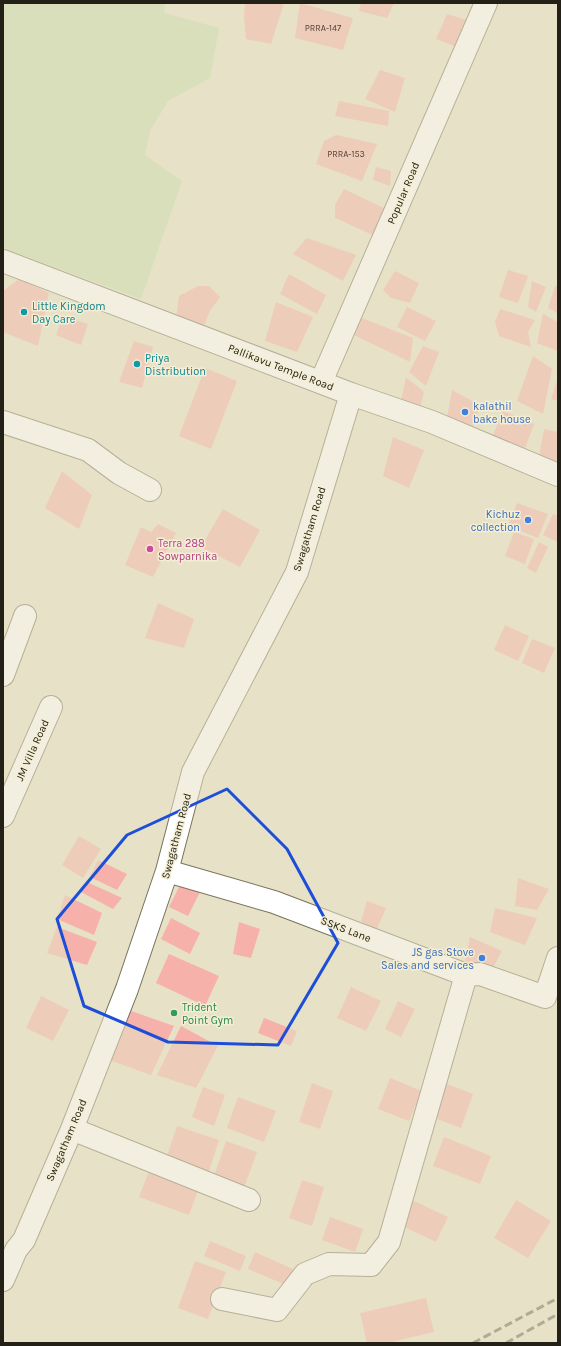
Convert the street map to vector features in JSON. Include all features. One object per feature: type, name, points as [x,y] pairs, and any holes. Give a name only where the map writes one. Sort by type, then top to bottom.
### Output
[{"type":"street","name":"Popular Road","points":[[321,382],[486,3]]},
{"type":"street","name":"Pallikavu Temple Road","points":[[3,261],[351,394],[432,422],[558,475]]},
{"type":"street","name":"Swagatham Road","points":[[3,1280],[9,1247],[24,1240],[72,1129],[127,989],[167,871],[193,772],[297,572],[351,394]]},
{"type":"street","points":[[3,422],[88,450],[119,473],[150,490]]},
{"type":"street","points":[[3,675],[25,616]]},
{"type":"street","name":"JM Villa Road","points":[[3,816],[51,707]]},
{"type":"street","name":"SSKS Lane","points":[[167,871],[274,902],[466,975],[480,974],[545,997],[558,958]]},
{"type":"street","points":[[222,1298],[277,1310],[306,1274],[329,1264],[371,1265],[384,1248],[388,1242],[466,975]]},
{"type":"street","points":[[72,1129],[249,1200]]},
{"type":"highlighted area","points":[[227,789],[287,849],[338,943],[278,1045],[168,1042],[84,1006],[57,919],[127,835]]},
{"type":"green space","points":[[3,3],[165,3],[164,13],[219,28],[210,78],[168,101],[150,131],[145,155],[182,181],[141,299],[3,248]]},
{"type":"building","points":[[245,3],[284,3],[271,44],[246,39],[244,17]]},
{"type":"building","points":[[300,3],[353,18],[343,50],[295,38]]},
{"type":"building","points":[[361,3],[394,3],[387,18],[359,11]]},
{"type":"building","points":[[447,14],[473,22],[459,48],[436,39]]},
{"type":"building","points":[[380,70],[405,78],[395,112],[365,99]]},
{"type":"building","points":[[339,101],[389,111],[388,126],[335,116]]},
{"type":"building","points":[[336,135],[377,144],[362,181],[316,164],[324,141]]},
{"type":"building","points":[[376,167],[391,171],[390,186],[373,180]]},
{"type":"building","points":[[344,189],[388,210],[377,237],[335,218],[335,205]]},
{"type":"building","points":[[307,238],[356,255],[343,281],[293,254]]},
{"type":"building","points":[[508,270],[528,276],[518,303],[499,297]]},
{"type":"building","points":[[395,271],[419,283],[410,303],[391,298],[383,290]]},
{"type":"building","points":[[289,274],[326,295],[317,314],[280,294]]},
{"type":"building","name":"Little Kingdom Day Care","points":[[19,279],[49,293],[38,346],[3,332],[3,291]]},
{"type":"building","points":[[532,281],[546,287],[536,312],[528,307]]},
{"type":"building","points":[[198,286],[209,286],[220,297],[210,311],[203,328],[176,319],[179,296]]},
{"type":"building","points":[[555,286],[558,287],[558,313],[548,308]]},
{"type":"building","points":[[276,302],[313,317],[297,352],[265,341]]},
{"type":"building","points":[[407,307],[436,321],[425,341],[397,327]]},
{"type":"building","points":[[500,309],[535,320],[528,332],[531,347],[499,336],[495,322]]},
{"type":"building","points":[[543,314],[558,322],[558,351],[537,343]]},
{"type":"building","points":[[63,316],[88,324],[81,345],[56,335]]},
{"type":"building","points":[[362,318],[413,338],[410,362],[354,335]]},
{"type":"building","name":"Priya Distribution","points":[[134,341],[153,347],[142,388],[119,382]]},
{"type":"building","points":[[423,346],[439,352],[426,386],[409,372]]},
{"type":"building","points":[[533,356],[552,369],[543,414],[517,401]]},
{"type":"building","points":[[205,368],[237,381],[211,449],[179,436]]},
{"type":"building","points":[[406,377],[424,392],[419,411],[400,405]]},
{"type":"building","points":[[558,378],[558,401],[551,399]]},
{"type":"building","points":[[452,390],[480,405],[471,432],[447,418]]},
{"type":"building","points":[[503,411],[534,424],[524,451],[491,440]]},
{"type":"building","points":[[544,429],[558,432],[558,463],[539,456]]},
{"type":"building","points":[[393,437],[424,450],[409,488],[383,476]]},
{"type":"building","points":[[62,471],[92,495],[79,529],[45,508]]},
{"type":"building","name":"Kichuz collection","points":[[517,503],[548,514],[538,538],[508,526]]},
{"type":"building","points":[[223,509],[260,530],[240,567],[201,547]]},
{"type":"building","points":[[553,514],[558,516],[558,542],[543,535]]},
{"type":"building","name":"Terra 288 Sowparnika","points":[[158,524],[176,533],[153,577],[125,565],[141,527],[151,532]]},
{"type":"building","points":[[514,532],[534,539],[525,564],[505,556]]},
{"type":"building","points":[[539,542],[548,547],[536,573],[527,568]]},
{"type":"building","points":[[158,603],[194,619],[184,648],[145,638]]},
{"type":"building","points":[[505,625],[529,636],[518,661],[494,650]]},
{"type":"building","points":[[532,639],[555,648],[544,673],[522,663]]},
{"type":"building","points":[[79,836],[101,849],[83,878],[62,865]]},
{"type":"building","points":[[98,860],[127,874],[117,890],[90,877]]},
{"type":"building","points":[[518,878],[549,889],[537,910],[515,906]]},
{"type":"building","points":[[182,881],[201,890],[188,916],[169,907]]},
{"type":"building","points":[[87,882],[122,898],[113,909],[81,892]]},
{"type":"building","points":[[65,895],[102,913],[94,935],[57,919]]},
{"type":"building","points":[[367,901],[386,908],[376,931],[361,921]]},
{"type":"building","points":[[495,908],[537,918],[525,945],[490,932]]},
{"type":"building","points":[[171,918],[200,933],[190,954],[161,939]]},
{"type":"building","points":[[239,922],[260,929],[251,958],[233,954]]},
{"type":"building","points":[[57,927],[97,942],[87,965],[47,953]]},
{"type":"building","name":"JS gas Stove Sales and services","points":[[470,937],[502,951],[491,972],[464,966]]},
{"type":"building","points":[[169,954],[219,976],[205,1006],[156,983]]},
{"type":"building","points":[[351,987],[381,1001],[366,1031],[337,1018]]},
{"type":"building","points":[[41,996],[69,1010],[53,1041],[26,1028]]},
{"type":"building","points":[[398,1001],[415,1009],[401,1037],[385,1029]]},
{"type":"building","points":[[114,1005],[174,1026],[151,1075],[95,1055]]},
{"type":"building","points":[[264,1018],[297,1031],[291,1046],[258,1033]]},
{"type":"building","points":[[181,1026],[218,1046],[196,1088],[157,1075]]},
{"type":"building","points":[[390,1078],[422,1091],[409,1121],[378,1109]]},
{"type":"building","points":[[312,1083],[333,1091],[320,1129],[299,1122]]},
{"type":"building","points":[[444,1083],[473,1094],[461,1128],[432,1117]]},
{"type":"building","points":[[203,1087],[225,1095],[214,1126],[192,1117]]},
{"type":"building","points":[[238,1097],[276,1111],[264,1142],[227,1128]]},
{"type":"building","points":[[177,1126],[219,1140],[209,1171],[167,1156]]},
{"type":"building","points":[[444,1137],[491,1156],[480,1184],[433,1166]]},
{"type":"building","points":[[226,1141],[257,1152],[242,1193],[212,1182]]},
{"type":"building","points":[[151,1166],[200,1185],[189,1215],[139,1197]]},
{"type":"building","points":[[302,1180],[324,1187],[312,1226],[289,1218]]},
{"type":"building","points":[[408,1198],[448,1217],[436,1242],[396,1223]]},
{"type":"building","points":[[516,1200],[551,1221],[528,1258],[494,1238]]},
{"type":"building","points":[[330,1217],[363,1229],[355,1252],[322,1240]]},
{"type":"building","points":[[210,1241],[246,1256],[240,1271],[204,1256]]},
{"type":"building","points":[[255,1252],[293,1269],[286,1285],[248,1269]]},
{"type":"building","points":[[195,1261],[226,1272],[208,1319],[178,1308]]},
{"type":"building","points":[[426,1298],[434,1332],[387,1343],[367,1343],[360,1313]]},
{"type":"railway","points":[[473,1343],[558,1298]]},
{"type":"railway","points":[[506,1343],[558,1314]]},
{"type":"place","name":"Little Kingdom Day Care","points":[[24,312]]},
{"type":"place","name":"Priya Distribution","points":[[137,364]]},
{"type":"place","name":"kalathil bake house","points":[[465,412]]},
{"type":"place","name":"Kichuz collection","points":[[528,520]]},
{"type":"place","name":"Terra 288 Sowparnika","points":[[150,549]]},
{"type":"place","name":"JS gas Stove Sales and services","points":[[482,958]]},
{"type":"place","name":"Trident Point Gym","points":[[174,1013]]}]
